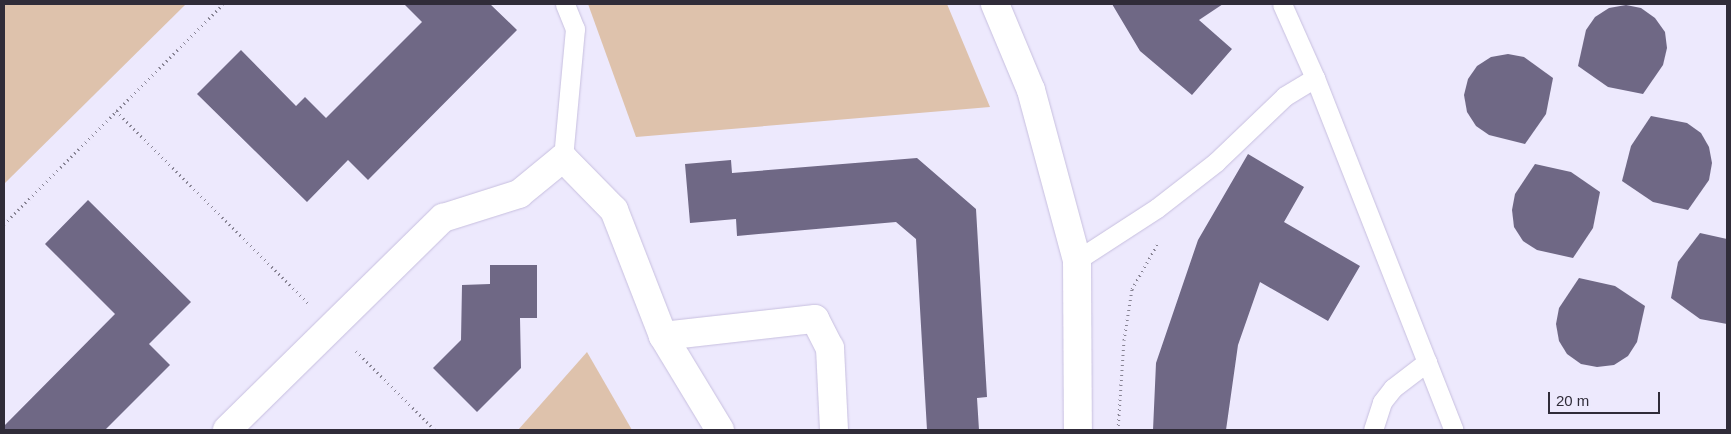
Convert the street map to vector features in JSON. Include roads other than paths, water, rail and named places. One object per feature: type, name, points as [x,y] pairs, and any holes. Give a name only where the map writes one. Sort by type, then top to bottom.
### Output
[{"type":"street","points":[[995,4],[1031,90],[1077,260],[1078,430]]},
{"type":"street","points":[[227,430],[443,218],[519,194],[563,158],[614,210],[663,336],[720,430]]},
{"type":"street","points":[[663,336],[815,319],[830,348],[834,430]]},
{"type":"lane","points":[[563,158],[575,29],[565,4]]},
{"type":"lane","points":[[1282,4],[1315,78],[1454,430]]},
{"type":"lane","points":[[1077,260],[1157,208],[1216,162],[1285,96],[1315,78]]},
{"type":"lane","points":[[1373,430],[1382,402],[1393,388],[1427,362]]}]
